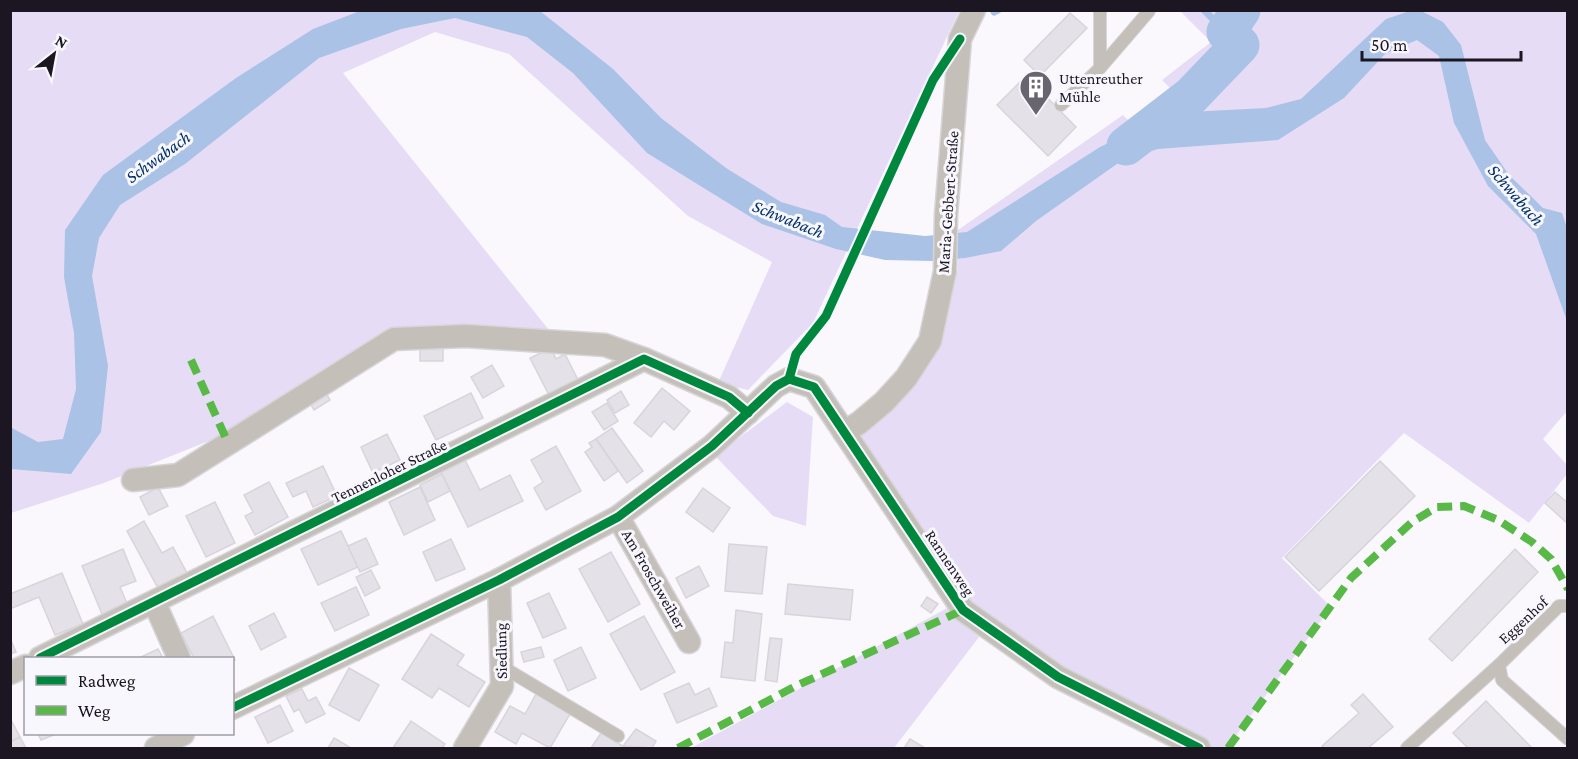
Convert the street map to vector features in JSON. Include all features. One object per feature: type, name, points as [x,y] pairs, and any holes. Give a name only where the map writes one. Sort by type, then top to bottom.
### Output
[{"type":"street","name":"Maria-Gebbert-Straße","points":[[844,432],[860,423],[906,378],[930,340],[945,272],[946,215],[960,39],[974,10]]},
{"type":"street","points":[[133,480],[178,475],[394,339],[466,336],[605,345],[644,359],[729,397],[748,412],[712,446],[618,517],[499,580],[234,707]]},
{"type":"street","name":"Tennenloher Straße","points":[[42,657],[155,604],[644,359]]},
{"type":"street","name":"Rannenweg","points":[[748,412],[776,386],[789,379],[814,387],[963,610],[1058,677],[1199,748]]},
{"type":"street","name":"Am Froschweiher","points":[[618,517],[689,642]]},
{"type":"street","name":"Siedlung","points":[[465,748],[502,686],[499,580]]},
{"type":"street","points":[[155,604],[179,657]]},
{"type":"street","points":[[10,673],[24,667]]},
{"type":"street","points":[[156,748],[181,735]]},
{"type":"lane","points":[[1100,10],[1100,68]]},
{"type":"lane","points":[[1061,105],[1100,68],[1149,11]]},
{"type":"lane","name":"Eggenhof","points":[[1568,606],[1559,606],[1499,665],[1502,680],[1568,739]]},
{"type":"lane","points":[[1407,748],[1499,665]]},
{"type":"lane","points":[[501,666],[618,736]]},
{"type":"shaded area","points":[[11,11],[959,11],[813,323],[748,390],[718,383],[772,262],[688,216],[509,54],[435,32],[343,73],[549,330],[390,333],[226,434],[104,483],[11,513]]},
{"type":"shaded area","points":[[1567,11],[1567,411],[1543,439],[1567,465],[1567,474],[1529,523],[1404,433],[1282,558],[1331,607],[1227,748],[1203,748],[986,628],[894,748],[691,748],[960,601],[857,441],[942,341],[958,269],[958,230],[1123,115],[1131,123],[1170,88],[1162,80],[1211,42],[1181,12]]},
{"type":"shaded area","points":[[787,402],[813,417],[806,526],[773,516],[715,456]]},
{"type":"water","points":[[360,11],[540,11],[613,69],[661,118],[726,168],[781,202],[825,215],[842,227],[925,236],[967,232],[1100,147],[1147,125],[1189,112],[1266,108],[1301,99],[1386,19],[1410,11],[1421,11],[1443,22],[1461,45],[1485,140],[1509,175],[1543,208],[1562,213],[1567,228],[1567,321],[1536,234],[1488,186],[1454,123],[1439,56],[1417,40],[1385,54],[1344,98],[1278,140],[1158,149],[1124,159],[1036,221],[1001,251],[932,261],[885,260],[836,249],[762,224],[647,153],[573,73],[527,37],[455,18],[401,29],[319,58],[185,164],[120,205],[99,238],[92,276],[108,366],[101,432],[71,474],[11,469],[10,427],[38,442],[63,439],[76,389],[74,333],[64,277],[65,230],[103,175],[236,78],[313,29]]},
{"type":"building","points":[[1070,13],[1087,28],[1040,76],[1024,60]]},
{"type":"building","name":"Uttenreuther Mühle","points":[[1026,76],[1076,127],[1048,156],[997,105]]},
{"type":"building","points":[[420,343],[443,344],[443,361],[420,361]]},
{"type":"building","points":[[551,348],[556,359],[565,354],[579,382],[550,397],[530,358]]},
{"type":"building","points":[[492,365],[504,386],[483,398],[471,377]]},
{"type":"building","points":[[662,388],[690,411],[674,430],[664,421],[651,437],[634,423]]},
{"type":"building","points":[[324,390],[330,400],[314,410],[308,400]]},
{"type":"building","points":[[621,391],[629,405],[615,413],[607,400]]},
{"type":"building","points":[[471,393],[483,418],[436,440],[424,416]]},
{"type":"building","points":[[607,403],[618,421],[604,430],[592,412]]},
{"type":"building","points":[[612,428],[643,471],[627,483],[596,439]]},
{"type":"building","points":[[387,434],[400,460],[373,473],[361,447]]},
{"type":"building","points":[[596,439],[618,471],[604,481],[585,452],[592,447],[589,443]]},
{"type":"building","points":[[556,446],[581,491],[546,510],[534,488],[543,482],[531,460]]},
{"type":"building","points":[[465,460],[480,490],[510,475],[523,501],[468,527],[441,472]]},
{"type":"building","points":[[1380,461],[1415,496],[1319,591],[1285,557]]},
{"type":"building","points":[[323,466],[337,496],[313,507],[306,491],[293,497],[286,483]]},
{"type":"building","points":[[442,474],[450,491],[428,502],[420,485]]},
{"type":"building","points":[[269,482],[288,517],[255,535],[245,516],[253,512],[244,495]]},
{"type":"building","points":[[158,487],[168,506],[149,515],[140,497]]},
{"type":"building","points":[[420,487],[435,520],[404,535],[389,502]]},
{"type":"building","points":[[703,488],[730,508],[713,532],[686,512]]},
{"type":"building","points":[[1555,492],[1568,503],[1568,524],[1545,503]]},
{"type":"building","points":[[215,502],[235,543],[206,557],[186,516]]},
{"type":"building","points":[[144,521],[162,553],[173,547],[187,573],[158,588],[127,531]]},
{"type":"building","points":[[341,531],[358,567],[318,585],[301,549]]},
{"type":"building","points":[[366,538],[378,564],[360,572],[348,546]]},
{"type":"building","points":[[451,539],[465,569],[436,581],[423,552]]},
{"type":"building","points":[[729,544],[767,547],[762,594],[725,591]]},
{"type":"building","points":[[123,549],[136,581],[120,587],[127,603],[102,614],[82,566]]},
{"type":"building","points":[[1515,549],[1538,572],[1452,661],[1429,639]]},
{"type":"building","points":[[611,552],[640,604],[608,622],[579,569]]},
{"type":"building","points":[[699,566],[709,586],[686,598],[676,578]]},
{"type":"building","points":[[371,570],[380,588],[365,596],[356,577]]},
{"type":"building","points":[[62,573],[83,624],[55,635],[39,597],[10,609],[10,594]]},
{"type":"building","points":[[788,584],[853,590],[850,620],[785,614]]},
{"type":"building","points":[[356,587],[369,615],[335,631],[321,603]]},
{"type":"building","points":[[549,593],[566,628],[543,638],[527,603]]},
{"type":"building","points":[[927,597],[938,604],[931,613],[921,606]]},
{"type":"building","points":[[736,610],[762,614],[755,681],[721,677],[725,642],[733,643]]},
{"type":"building","points":[[274,613],[286,637],[261,650],[249,626]]},
{"type":"building","points":[[213,616],[234,657],[193,657],[181,633]]},
{"type":"building","points":[[644,616],[675,672],[641,690],[610,634]]},
{"type":"building","points":[[431,634],[464,655],[457,665],[485,682],[469,707],[439,688],[432,698],[402,679]]},
{"type":"building","points":[[10,638],[16,652],[10,654]]},
{"type":"building","points":[[770,638],[782,639],[777,682],[765,680]]},
{"type":"building","points":[[541,647],[544,657],[524,662],[521,652]]},
{"type":"building","points":[[581,647],[596,678],[568,691],[554,660]]},
{"type":"building","points":[[158,649],[162,657],[141,657]]},
{"type":"building","points":[[349,668],[379,685],[359,721],[329,705]]},
{"type":"building","points":[[689,683],[695,695],[709,688],[717,706],[677,723],[664,694]]},
{"type":"building","points":[[302,689],[308,701],[316,697],[325,714],[306,723],[299,709],[294,712],[286,696]]},
{"type":"building","points":[[536,694],[570,714],[550,748],[522,733],[516,744],[495,732],[510,706],[525,714]]},
{"type":"building","points":[[1363,694],[1393,727],[1368,748],[1324,748],[1322,746],[1359,713],[1351,705]]},
{"type":"building","points":[[1486,701],[1532,748],[1468,748],[1453,733]]},
{"type":"building","points":[[280,705],[293,731],[268,743],[255,717]]},
{"type":"building","points":[[10,718],[20,737],[10,742]]},
{"type":"building","points":[[411,721],[445,744],[442,748],[393,748]]},
{"type":"building","points":[[636,729],[656,741],[652,748],[623,746]]},
{"type":"building","points":[[601,733],[626,748],[591,748]]},
{"type":"building","points":[[38,735],[54,735],[41,740]]},
{"type":"building","points":[[20,737],[26,748],[10,748],[10,742]]},
{"type":"building","points":[[334,738],[351,748],[328,748]]},
{"type":"building","points":[[910,739],[925,748],[904,748]]},
{"type":"waterway","points":[[994,12],[998,10]]},
{"type":"waterway","points":[[1204,10],[1226,32]]},
{"type":"waterway","name":"Schwabach","points":[[1126,146],[1191,96],[1240,45],[1226,32],[1241,10]]},
{"type":"marked path","points":[[191,360],[228,443]]},
{"type":"marked path","points":[[1228,748],[1351,578],[1412,522],[1437,507],[1464,506],[1498,520],[1532,542],[1551,559],[1568,589]]},
{"type":"marked path","points":[[678,748],[798,685],[963,610]]},
{"type":"cycle path","points":[[789,379],[796,354],[826,316],[933,80],[960,39]]},
{"type":"cycle path","points":[[42,657],[644,359],[729,397],[748,413]]},
{"type":"cycle path","points":[[789,379],[814,387],[963,610],[1058,677],[1199,748]]},
{"type":"cycle path","points":[[234,707],[499,580],[618,517],[712,446],[776,386],[789,379]]},
{"type":"place","name":"Uttenreuther Mühle","points":[[1036,116]]}]
